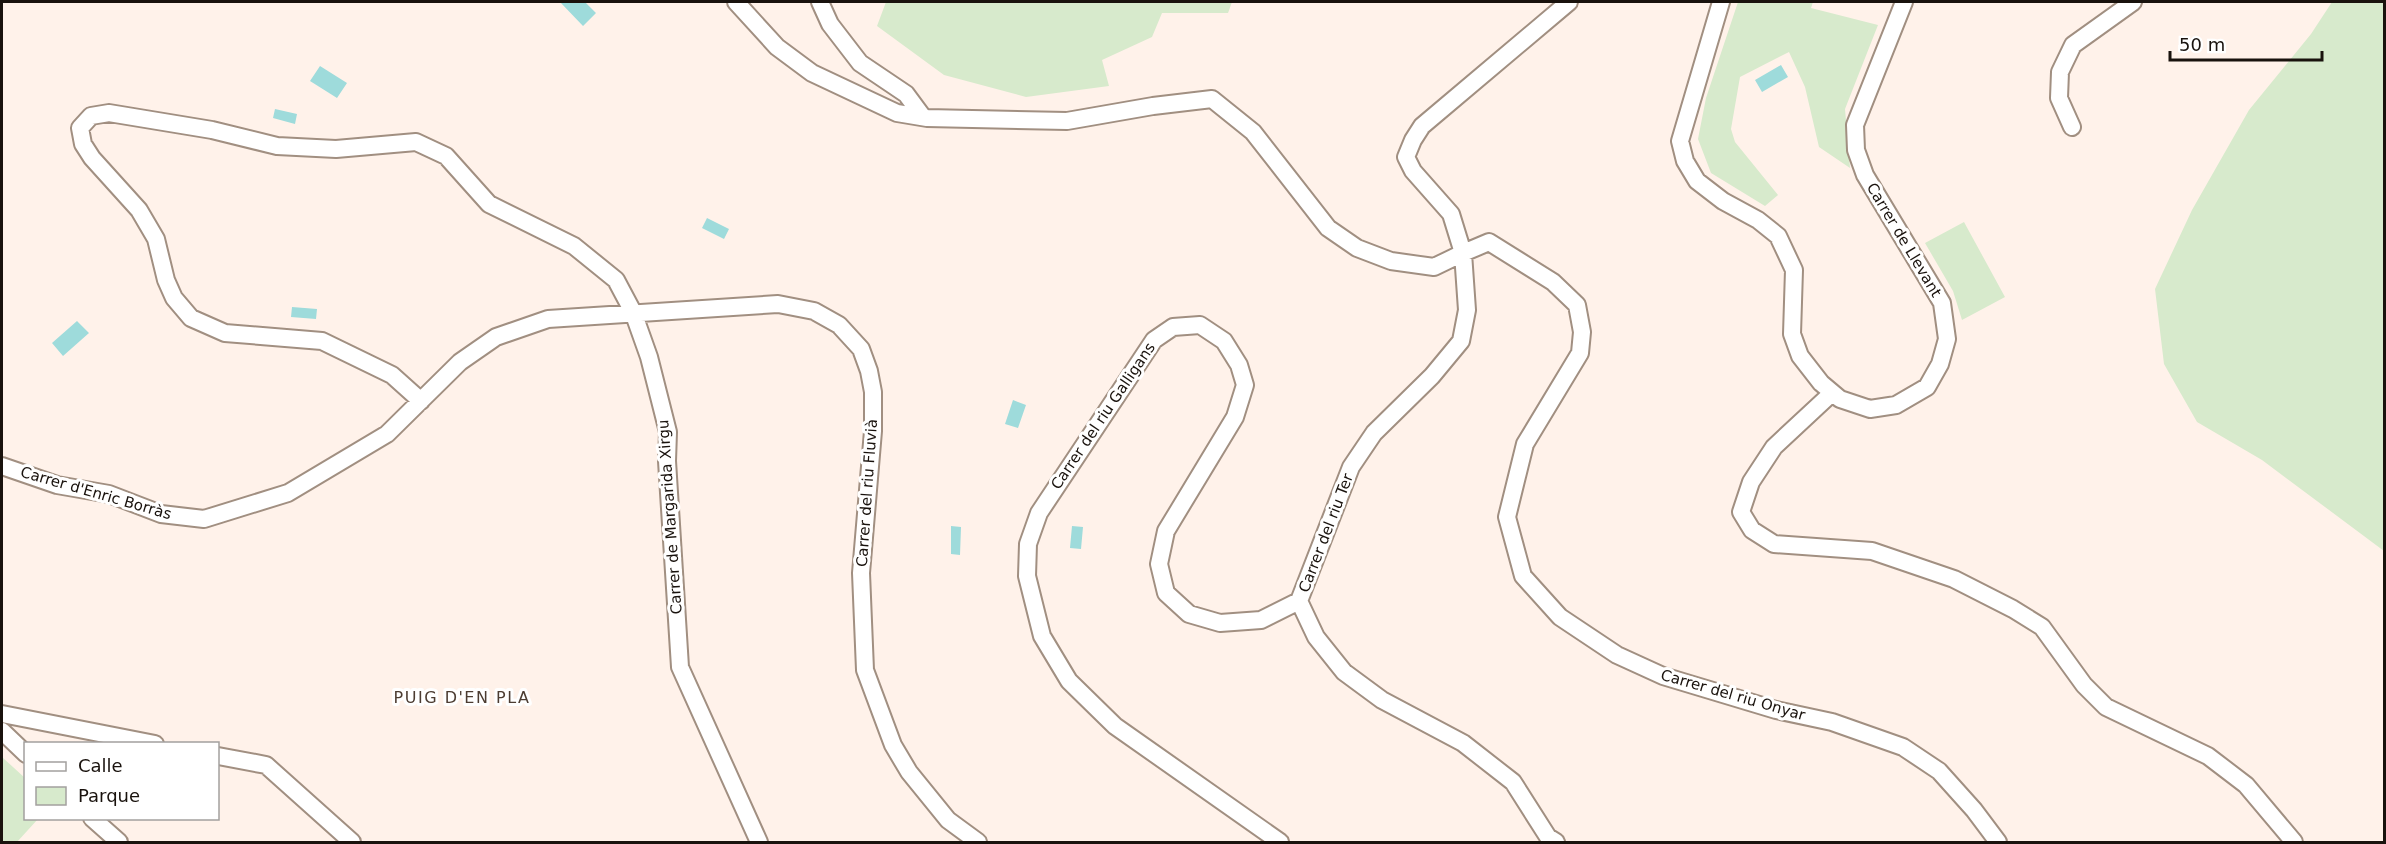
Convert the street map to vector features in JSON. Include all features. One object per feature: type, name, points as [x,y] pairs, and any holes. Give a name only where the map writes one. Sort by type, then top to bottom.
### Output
[{"type":"street","points":[[736,2],[777,47],[812,73],[897,113],[923,117],[1067,121],[1153,106],[1212,99],[1253,132],[1329,228],[1357,248],[1390,261],[1434,267],[1463,253]]},
{"type":"street","points":[[820,2],[830,24],[860,63],[906,94],[923,117]]},
{"type":"street","name":"Carrer del riu Ter","points":[[1556,843],[1548,837],[1513,782],[1463,743],[1383,700],[1344,672],[1316,637],[1299,601],[1352,467],[1374,434],[1432,376],[1461,341],[1467,310],[1463,253],[1451,214],[1413,171],[1406,157],[1413,140],[1422,126],[1569,2]]},
{"type":"street","name":"Carrer de Llevant","points":[[1721,2],[1680,141],[1685,161],[1697,182],[1722,201],[1758,220],[1778,236],[1794,270],[1792,334],[1800,356],[1832,393],[1840,399],[1870,409],[1896,405],[1927,387],[1940,364],[1947,339],[1942,303],[1865,175],[1856,150],[1855,125],[1904,2]]},
{"type":"street","points":[[2072,127],[2059,98],[2060,72],[2073,45],[2133,2]]},
{"type":"street","name":"Carrer de Margarida Xirgu","points":[[421,401],[392,375],[322,341],[225,333],[191,318],[174,298],[166,280],[156,239],[138,210],[92,158],[83,144],[80,128],[91,116],[109,113],[212,130],[277,146],[336,149],[416,142],[446,156],[489,204],[574,246],[616,280],[633,312],[649,357],[668,432],[667,461],[680,667],[759,843]]},
{"type":"street","name":"Carrer del riu Onyar","points":[[1463,253],[1489,242],[1553,282],[1577,304],[1582,332],[1580,353],[1525,444],[1507,517],[1523,576],[1560,617],[1617,655],[1663,676],[1776,710],[1832,722],[1903,747],[1939,771],[1974,810],[1998,843]]},
{"type":"street","name":"Carrer del riu Fluvià","points":[[633,312],[778,304],[814,311],[839,325],[861,350],[869,371],[873,392],[873,430],[861,573],[865,670],[893,745],[909,772],[948,820],[978,843]]},
{"type":"street","name":"Carrer d'Enric Borràs","points":[[2,466],[57,485],[109,494],[161,514],[204,519],[288,493],[387,434],[460,362],[496,337],[548,319],[633,312]]},
{"type":"street","name":"Carrer del riu Galligans","points":[[1280,843],[1115,726],[1069,681],[1042,636],[1027,576],[1028,544],[1039,513],[1154,340],[1173,327],[1200,325],[1224,341],[1239,365],[1245,386],[1235,417],[1166,531],[1159,564],[1166,593],[1189,614],[1220,623],[1261,620],[1299,601]]},
{"type":"street","points":[[1832,393],[1774,447],[1751,482],[1741,512],[1752,530],[1774,544],[1872,551],[1954,579],[2013,609],[2042,627],[2084,685],[2106,707],[2208,756],[2246,785],[2294,843]]},
{"type":"street","points":[[2,714],[145,742]]},
{"type":"street","points":[[2,730],[24,752]]},
{"type":"street","points":[[219,756],[266,765],[352,843]]},
{"type":"street","points":[[93,820],[119,843]]},
{"type":"green space","points":[[886,2],[1232,2],[1228,13],[1162,13],[1152,37],[1102,60],[1109,86],[1026,97],[944,75],[877,26]]},
{"type":"green space","points":[[1738,2],[1813,2],[1811,8],[1878,25],[1845,109],[1850,168],[1819,147],[1805,87],[1789,52],[1740,77],[1731,129],[1735,142],[1778,195],[1765,206],[1711,173],[1698,139],[1706,98]]},
{"type":"green space","points":[[2332,2],[2384,2],[2384,551],[2262,460],[2197,422],[2164,364],[2155,289],[2192,210],[2249,110],[2311,34]]},
{"type":"green space","points":[[1964,222],[2005,297],[1962,320],[1953,291],[1925,243]]},
{"type":"green space","points":[[2,757],[24,777],[24,820],[37,820],[17,842],[2,842]]},
{"type":"water","points":[[560,2],[585,2],[596,13],[583,26]]},
{"type":"water","points":[[1781,65],[1788,77],[1762,92],[1755,80]]},
{"type":"water","points":[[320,66],[347,83],[337,98],[310,81]]},
{"type":"water","points":[[275,109],[297,114],[295,124],[273,118]]},
{"type":"water","points":[[707,218],[729,229],[724,239],[702,228]]},
{"type":"water","points":[[292,307],[317,309],[316,319],[291,317]]},
{"type":"water","points":[[77,321],[89,333],[63,356],[52,343]]},
{"type":"water","points":[[1013,400],[1026,405],[1018,428],[1005,424]]},
{"type":"water","points":[[951,526],[961,527],[960,555],[951,554]]},
{"type":"water","points":[[1072,526],[1083,527],[1081,549],[1070,548]]},
{"type":"district","name":"PUIG D'EN PLA","points":[[462,697]]}]
